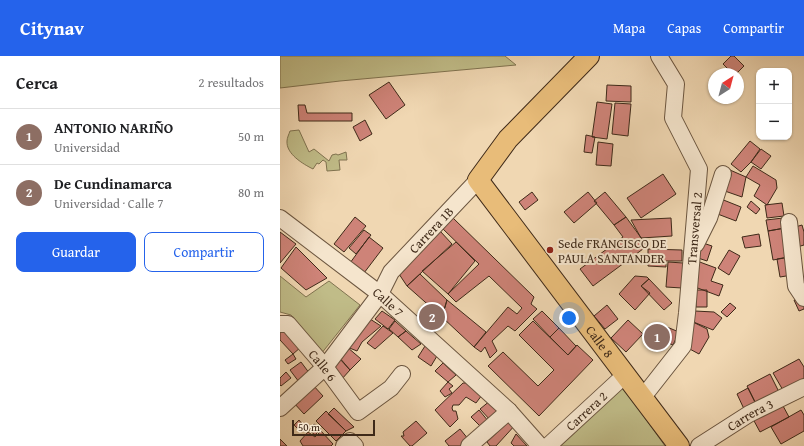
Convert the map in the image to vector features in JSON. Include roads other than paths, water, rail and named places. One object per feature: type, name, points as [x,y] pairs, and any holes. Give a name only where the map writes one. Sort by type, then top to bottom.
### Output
[{"type":"main road","name":"Carrera 1B","points":[[478,180],[508,139],[589,56]]},
{"type":"main road","name":"Calle 8","points":[[478,180],[679,446]]},
{"type":"street","name":"Transversal 2","points":[[643,397],[683,346],[698,169],[673,118],[676,84],[659,56]]},
{"type":"street","points":[[692,251],[709,218],[723,174]]},
{"type":"street","name":"Carrera 1B","points":[[280,408],[325,367],[380,294],[391,272],[478,180]]},
{"type":"street","name":"Calle 7","points":[[280,218],[380,294],[509,411],[540,446]]},
{"type":"street","points":[[788,222],[796,286],[804,298]]},
{"type":"street","name":"Calle 6","points":[[282,323],[288,324],[325,367],[358,412],[391,388],[402,374]]},
{"type":"street","name":"Carrera 2","points":[[548,446],[625,375]]},
{"type":"street","name":"Carrera 3","points":[[699,446],[749,414],[804,386]]},
{"type":"street","points":[[469,446],[509,411]]},
{"type":"place","name":"Sede FRANCISCO DE PAULA SANTANDER","points":[[550,250]]},
{"type":"place","name":"De Cundinamarca","points":[[432,317]]},
{"type":"place","name":"ANTONIO NARIÑO","points":[[657,337]]}]
